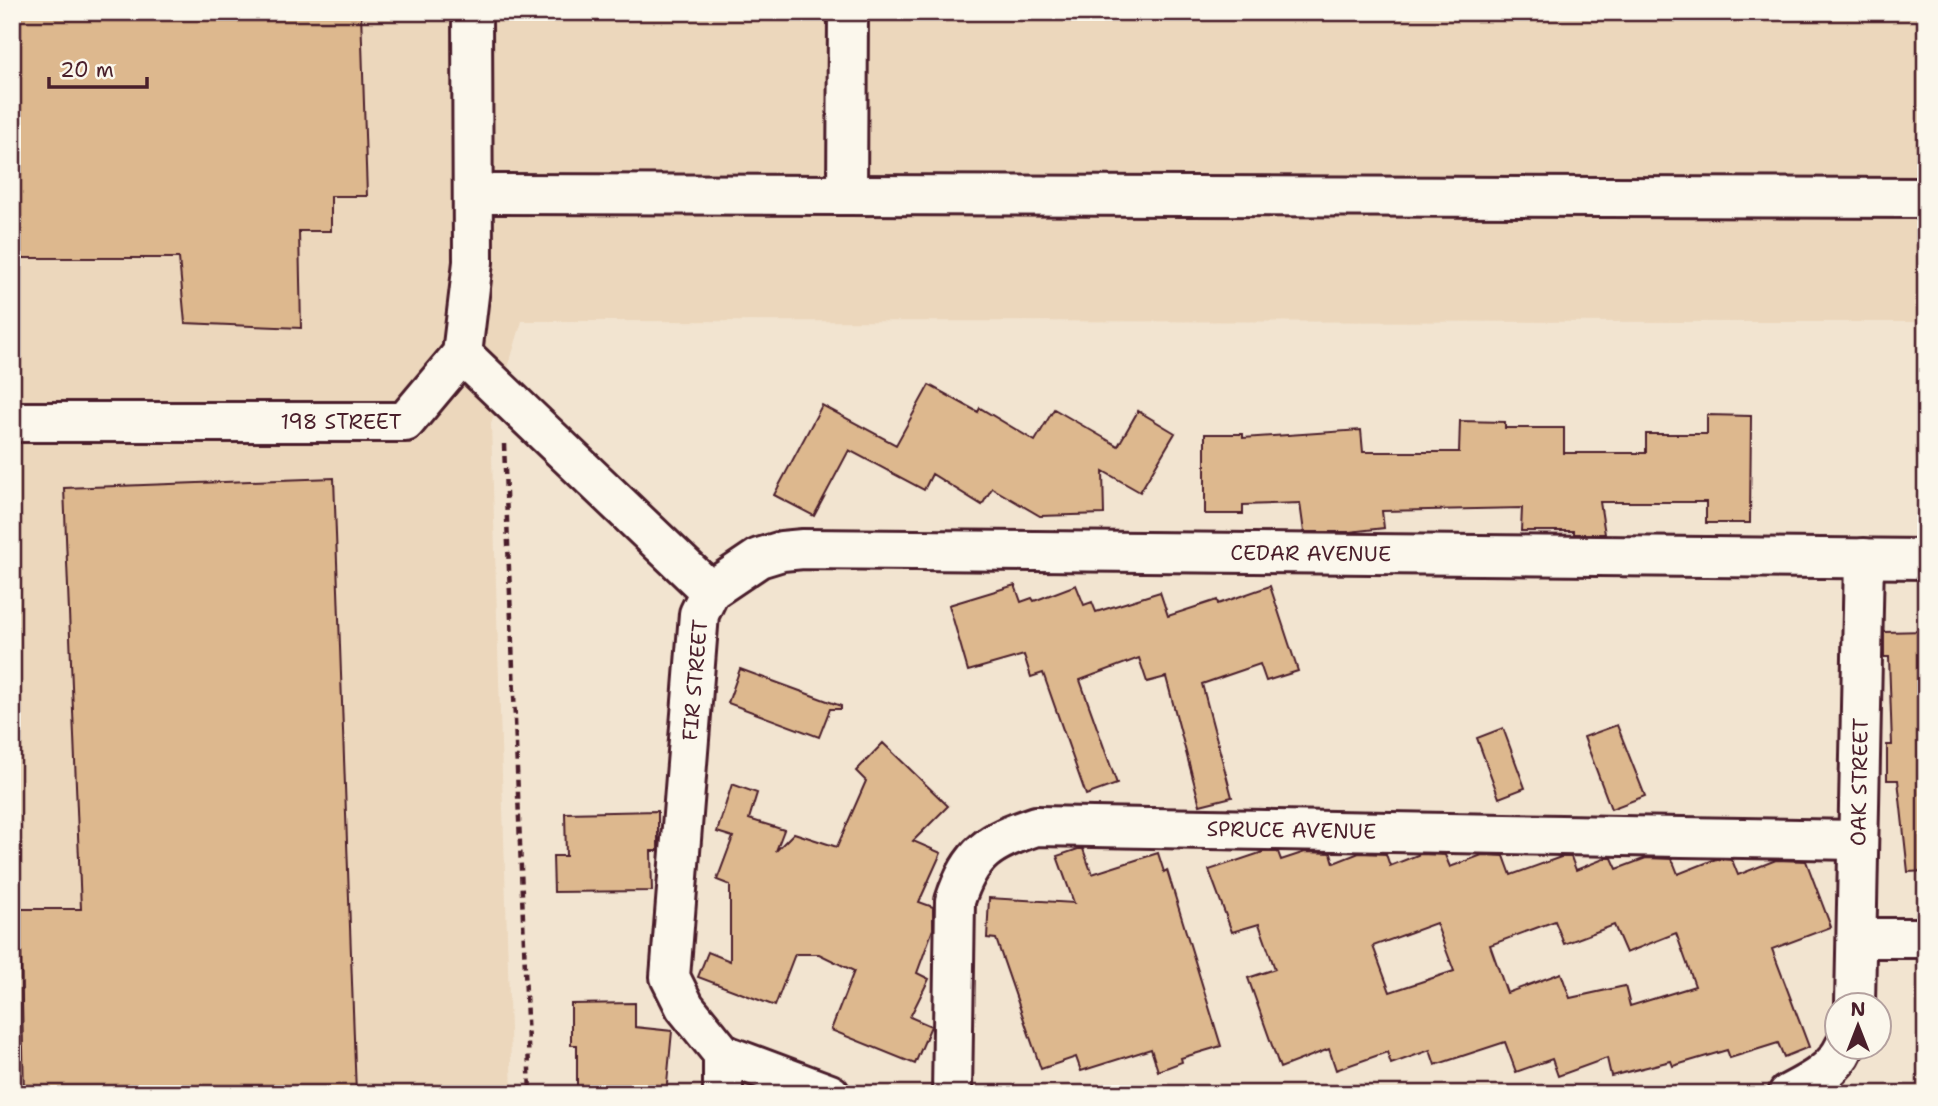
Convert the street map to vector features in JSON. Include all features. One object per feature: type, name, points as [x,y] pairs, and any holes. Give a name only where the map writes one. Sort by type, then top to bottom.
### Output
[{"type":"street","points":[[462,354],[472,262],[472,12]]},
{"type":"street","points":[[847,195],[848,12]]},
{"type":"street","points":[[472,194],[1926,198]]},
{"type":"street","name":"FIR STREET","points":[[462,354],[710,591],[699,614],[670,977],[685,1007],[723,1054]]},
{"type":"street","name":"198 STREET","points":[[12,422],[405,422],[462,354]]},
{"type":"street","name":"CEDAR AVENUE","points":[[710,591],[759,558],[782,551],[803,549],[1926,559]]},
{"type":"street","name":"OAK STREET","points":[[1855,990],[1864,558]]},
{"type":"street","name":"SPRUCE AVENUE","points":[[952,1094],[955,901],[964,876],[979,854],[1006,837],[1036,826],[1858,840]]},
{"type":"street","points":[[1858,938],[1926,938]]},
{"type":"street","points":[[723,1094],[723,1054],[830,1094]]},
{"type":"street","points":[[1803,1087],[1837,1060]]},
{"type":"path","points":[[503,394],[530,1094]]},
{"type":"shaded area","points":[[12,12],[1926,12],[1926,322],[522,321],[491,424],[512,1094],[12,1094]]},
{"type":"building","points":[[12,12],[361,12],[367,196],[331,196],[331,231],[299,231],[301,328],[185,323],[179,258],[12,258]]},
{"type":"building","points":[[929,385],[978,412],[980,408],[1035,441],[1054,409],[1118,446],[1138,411],[1175,433],[1140,492],[1103,471],[1104,514],[1040,516],[992,488],[982,505],[932,474],[924,490],[849,450],[814,516],[774,495],[822,405],[896,445]]},
{"type":"building","points":[[1707,415],[1751,416],[1750,523],[1706,523],[1706,502],[1600,502],[1605,534],[1521,531],[1522,508],[1382,511],[1384,528],[1349,532],[1304,532],[1300,503],[1243,505],[1243,514],[1205,514],[1205,434],[1243,434],[1243,438],[1361,430],[1363,452],[1459,452],[1460,421],[1505,422],[1505,428],[1564,428],[1564,453],[1646,453],[1646,434],[1707,434]]},
{"type":"building","points":[[334,478],[356,1094],[24,1094],[20,909],[81,909],[64,488]]},
{"type":"building","points":[[1015,585],[1021,602],[1032,598],[1034,601],[1076,585],[1084,605],[1092,602],[1096,612],[1160,592],[1168,616],[1217,600],[1218,604],[1270,586],[1298,671],[1266,681],[1260,664],[1202,684],[1232,797],[1200,805],[1166,677],[1147,682],[1139,658],[1080,680],[1117,784],[1086,795],[1043,673],[1031,677],[1024,655],[968,671],[949,605]]},
{"type":"building","points":[[1926,631],[1926,871],[1908,872],[1898,780],[1887,780],[1887,745],[1892,745],[1889,657],[1884,657],[1884,632]]},
{"type":"building","points":[[740,669],[841,706],[841,709],[830,709],[819,737],[728,703]]},
{"type":"building","points":[[1617,725],[1645,796],[1611,809],[1584,737]]},
{"type":"building","points":[[1503,728],[1525,788],[1499,798],[1477,738]]},
{"type":"building","points":[[883,743],[948,806],[913,841],[941,853],[919,902],[933,907],[933,929],[917,973],[929,979],[910,1017],[931,1026],[915,1064],[831,1030],[854,971],[819,954],[795,954],[775,1006],[698,977],[708,952],[730,961],[730,885],[717,880],[733,837],[717,832],[732,784],[757,793],[749,819],[784,830],[776,851],[794,833],[837,847],[866,781],[856,771]]},
{"type":"building","points":[[658,811],[658,851],[651,851],[652,891],[554,892],[553,856],[566,856],[565,813]]},
{"type":"building","points":[[1083,849],[1092,874],[1158,853],[1164,872],[1167,870],[1221,1046],[1181,1058],[1182,1062],[1158,1071],[1151,1049],[1081,1071],[1076,1057],[1041,1069],[996,939],[987,938],[989,898],[1074,903],[1057,856]]},
{"type":"building","points":[[1263,852],[1278,852],[1281,860],[1305,852],[1331,853],[1334,863],[1359,853],[1386,854],[1390,866],[1420,854],[1445,855],[1450,867],[1482,855],[1504,856],[1511,875],[1561,857],[1571,857],[1576,870],[1606,858],[1612,858],[1617,869],[1646,858],[1672,859],[1678,874],[1716,859],[1732,860],[1738,875],[1776,860],[1806,861],[1831,927],[1772,949],[1809,1047],[1784,1057],[1778,1043],[1730,1058],[1727,1050],[1673,1066],[1671,1061],[1611,1076],[1607,1058],[1558,1076],[1552,1059],[1516,1072],[1505,1042],[1435,1065],[1430,1050],[1391,1064],[1387,1052],[1336,1070],[1329,1049],[1280,1068],[1248,978],[1275,969],[1259,924],[1232,932],[1209,870]],"holes":[[[1555,921],[1564,944],[1614,925],[1626,953],[1676,933],[1695,986],[1630,1006],[1625,986],[1570,998],[1561,973],[1507,993],[1490,945]],[[1436,923],[1454,971],[1390,992],[1373,946]]]},
{"type":"building","points":[[635,1003],[635,1027],[672,1031],[666,1094],[577,1094],[577,1045],[571,1045],[571,1004]]}]
